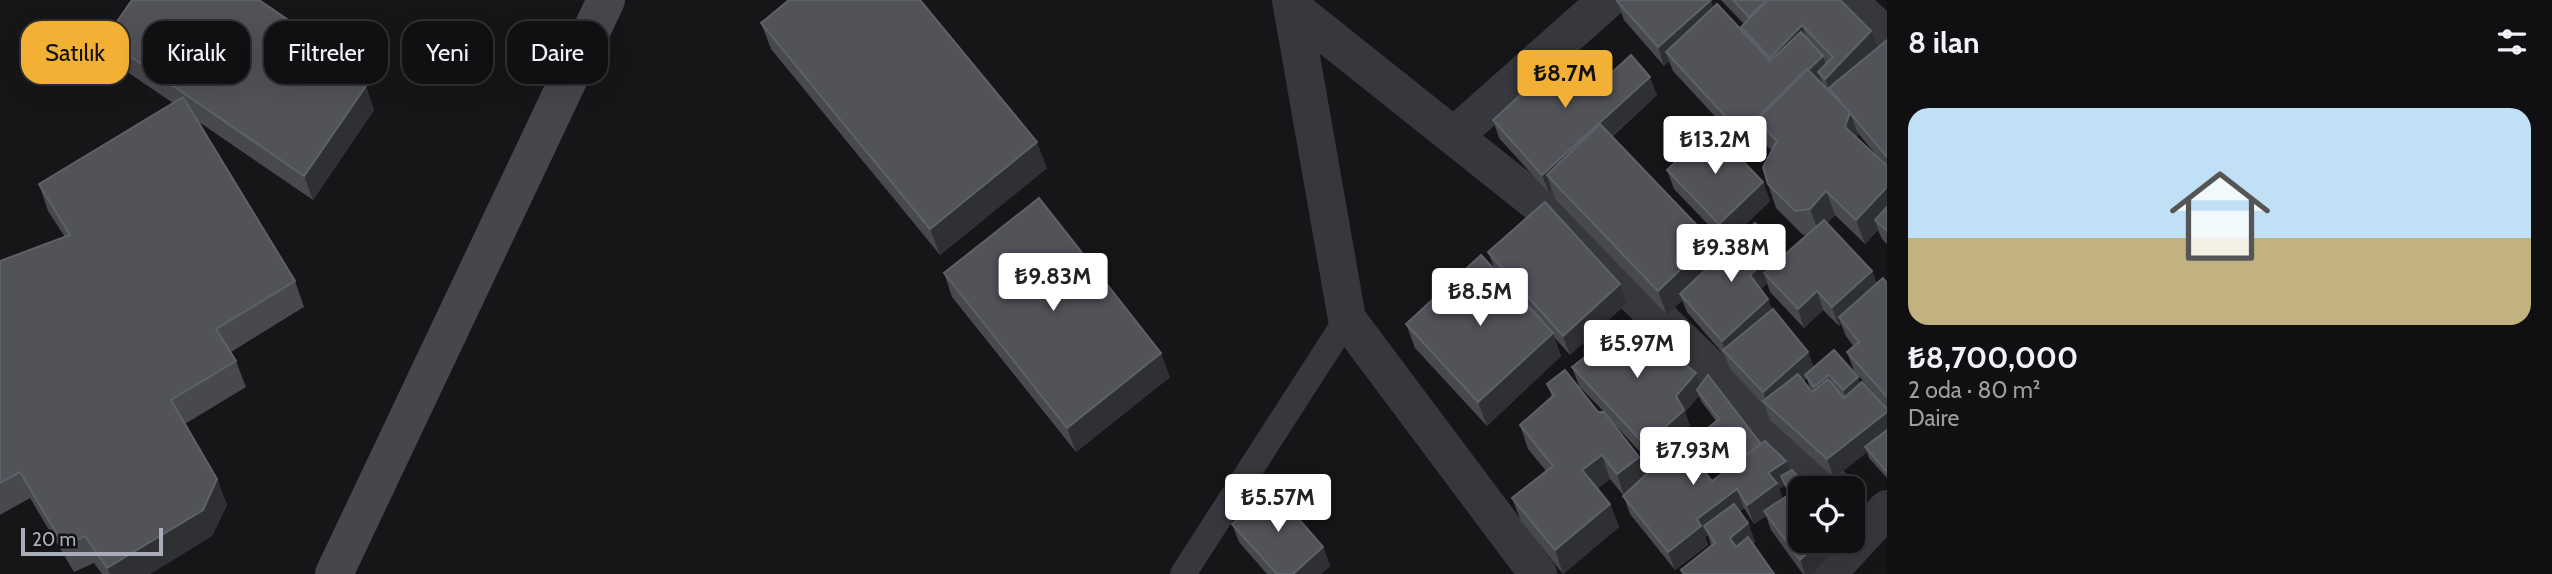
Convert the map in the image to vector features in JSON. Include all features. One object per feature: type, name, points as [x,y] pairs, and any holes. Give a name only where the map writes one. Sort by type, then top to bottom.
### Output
[{"type":"street","points":[[334,574],[606,0]]},
{"type":"street","points":[[1454,136],[1607,0]]},
{"type":"street","points":[[1847,0],[1887,37]]},
{"type":"street","points":[[1292,5],[1549,212],[1822,476]]},
{"type":"street","points":[[1292,5],[1347,319],[1538,574]]},
{"type":"street","points":[[1827,574],[1875,520]]},
{"type":"lane","points":[[1183,574],[1347,319]]},
{"type":"building","points":[[132,0],[259,0],[290,21],[264,21],[264,84],[366,86],[304,176],[170,84],[250,84],[250,21],[143,21],[143,65],[129,56],[129,21],[117,21]]},
{"type":"building","points":[[789,0],[920,0],[1037,142],[930,229],[761,23]]},
{"type":"building","points":[[1618,0],[1711,0],[1658,47]]},
{"type":"building","points":[[1733,0],[1767,0],[1749,17]]},
{"type":"building","points":[[1768,0],[1840,0],[1871,31],[1825,79],[1818,72],[1833,57],[1802,25],[1770,58],[1741,27]]},
{"type":"building","points":[[1717,4],[1770,61],[1801,32],[1823,56],[1741,133],[1666,52]]},
{"type":"building","points":[[1887,40],[1887,157],[1829,88]]},
{"type":"building","points":[[1564,55],[1594,89],[1631,55],[1650,77],[1542,175],[1493,120]]},
{"type":"building","points":[[1807,69],[1850,112],[1845,127],[1887,166],[1887,187],[1856,220],[1826,191],[1810,209],[1795,211],[1768,184],[1763,167],[1777,141],[1757,120]]},
{"type":"building","points":[[183,97],[295,281],[216,329],[236,361],[171,400],[217,479],[203,510],[107,568],[85,536],[64,546],[20,472],[0,483],[0,261],[70,235],[39,184]]},
{"type":"building","points":[[1600,124],[1711,240],[1658,291],[1547,175]]},
{"type":"building","points":[[1711,128],[1763,182],[1719,224],[1667,170]]},
{"type":"building","points":[[1039,198],[1161,353],[1067,428],[944,273]]},
{"type":"building","points":[[1545,202],[1620,284],[1563,336],[1488,252]]},
{"type":"building","points":[[1887,207],[1887,231],[1875,220]]},
{"type":"building","points":[[1824,220],[1872,271],[1832,307],[1817,291],[1798,309],[1764,273]]},
{"type":"building","points":[[1755,223],[1778,248],[1750,275],[1768,299],[1722,341],[1680,294]]},
{"type":"building","points":[[1481,255],[1553,333],[1478,402],[1406,324]]},
{"type":"building","points":[[1883,278],[1887,283],[1887,397],[1847,352],[1859,342],[1839,317]]},
{"type":"building","points":[[1773,309],[1808,352],[1763,392],[1723,350]]},
{"type":"building","points":[[1631,321],[1696,373],[1676,396],[1684,410],[1645,445],[1572,367]]},
{"type":"building","points":[[1834,350],[1858,377],[1843,390],[1829,375],[1814,387],[1805,375]]},
{"type":"building","points":[[1565,370],[1598,412],[1604,412],[1639,457],[1617,474],[1602,455],[1582,470],[1610,504],[1555,550],[1512,498],[1553,466],[1520,425],[1554,395],[1547,384]]},
{"type":"building","points":[[1798,374],[1812,392],[1828,379],[1844,398],[1862,382],[1887,412],[1827,459],[1763,401]]},
{"type":"building","points":[[1708,375],[1761,444],[1741,460],[1729,442],[1712,454],[1698,436],[1719,419],[1697,390]]},
{"type":"building","points":[[1672,430],[1712,481],[1765,441],[1786,461],[1768,473],[1777,483],[1747,505],[1737,489],[1697,519],[1701,526],[1668,552],[1623,496],[1653,468],[1641,454]]},
{"type":"building","points":[[1887,430],[1887,472],[1865,447]]},
{"type":"building","points":[[1792,470],[1797,476],[1788,476],[1788,490],[1781,476]]},
{"type":"building","points":[[1272,488],[1323,547],[1293,574],[1277,574],[1232,524]]},
{"type":"building","points":[[1788,495],[1788,544],[1764,511]]},
{"type":"building","points":[[1734,504],[1748,523],[1730,538],[1736,547],[1748,537],[1774,574],[1684,574],[1681,570],[1715,543],[1704,526]]},
{"type":"building","points":[[1795,553],[1807,553],[1800,560]]}]
